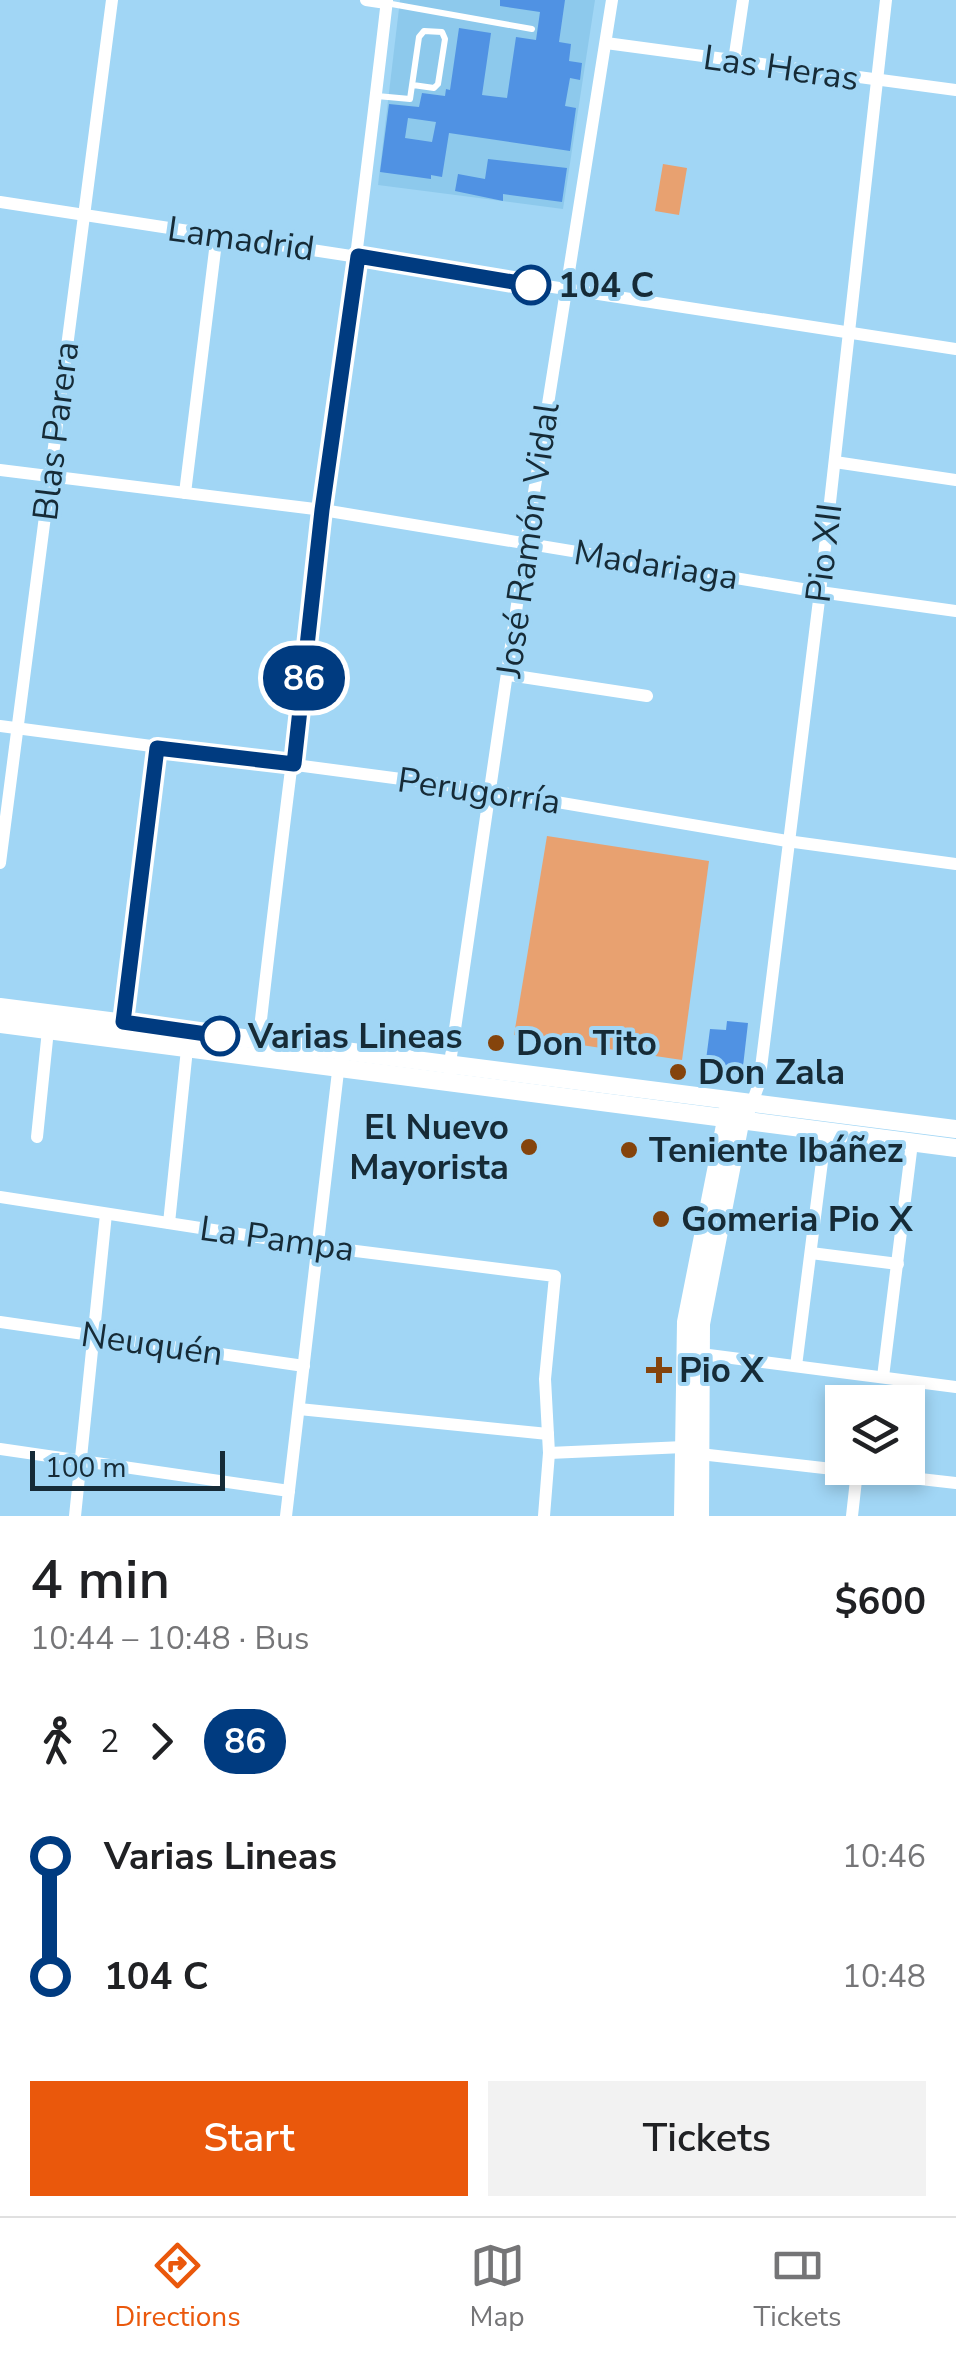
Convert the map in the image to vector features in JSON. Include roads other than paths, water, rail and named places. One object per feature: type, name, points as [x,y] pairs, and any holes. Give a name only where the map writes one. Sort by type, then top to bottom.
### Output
[{"type":"main road","points":[[0,1008],[122,1031],[258,1050],[737,1109],[956,1128]]},
{"type":"main road","points":[[0,1024],[48,1030],[122,1031],[187,1049],[258,1050]]},
{"type":"main road","points":[[737,1109],[826,1130],[956,1148]]},
{"type":"main road","points":[[684,1516],[704,1300],[737,1109]]},
{"type":"main road","points":[[700,1516],[692,1451],[686,1322],[737,1109]]},
{"type":"street","name":"Blas Parera","points":[[0,863],[112,0]]},
{"type":"street","points":[[258,1050],[322,510],[358,256],[386,2],[366,0]]},
{"type":"street","name":"José Ramón Vidal","points":[[449,1072],[526,544],[612,0]]},
{"type":"street","points":[[734,61],[743,0]]},
{"type":"street","name":"Pio XII","points":[[737,1109],[759,1084],[820,592],[886,0]]},
{"type":"street","name":"Las Heras","points":[[606,42],[956,90]]},
{"type":"street","name":"Lamadrid","points":[[0,202],[956,350]]},
{"type":"street","points":[[185,493],[217,234]]},
{"type":"street","points":[[835,462],[956,480]]},
{"type":"street","name":"Madariaga","points":[[0,470],[322,510],[820,592],[956,610]]},
{"type":"street","points":[[509,676],[647,696]]},
{"type":"street","name":"Perugorría","points":[[0,726],[492,791],[956,864]]},
{"type":"street","points":[[122,1031],[157,748]]},
{"type":"street","points":[[37,1137],[48,1030]]},
{"type":"street","points":[[169,1224],[187,1049]]},
{"type":"street","points":[[286,1516],[339,1059]]},
{"type":"street","points":[[796,1366],[826,1130]]},
{"type":"street","points":[[883,1377],[912,1142]]},
{"type":"street","name":"La Pampa","points":[[0,1197],[316,1246],[555,1276],[545,1379],[548,1434]]},
{"type":"street","points":[[75,1516],[106,1214]]},
{"type":"street","points":[[810,1254],[898,1264]]},
{"type":"street","name":"Neuquén","points":[[0,1322],[304,1366]]},
{"type":"street","points":[[701,1354],[956,1387]]},
{"type":"street","points":[[299,1409],[548,1434],[544,1516]]},
{"type":"street","points":[[0,1449],[289,1491]]},
{"type":"street","points":[[549,1453],[692,1451],[825,1467]]},
{"type":"street","points":[[925,1479],[956,1482]]},
{"type":"street","points":[[852,1516],[855,1485]]},
{"type":"lane","points":[[386,2],[532,29]]},
{"type":"lane","points":[[434,30],[436,14]]},
{"type":"lane","points":[[376,96],[406,100],[411,97],[419,37],[424,31],[442,32],[445,39],[438,84],[434,88],[414,85]]},
{"type":"place","name":"104 C","points":[[531,285]]},
{"type":"place","name":"Varias Lineas","points":[[220,1036]]},
{"type":"place","name":"Don Tito","points":[[496,1043]]},
{"type":"place","name":"Don Zala","points":[[678,1072]]},
{"type":"place","name":"El Nuevo Mayorista","points":[[529,1147]]},
{"type":"place","name":"Teniente Ibáñez","points":[[629,1150]]},
{"type":"place","name":"Gomeria Pio X","points":[[661,1219]]},
{"type":"place","name":"Pio X","points":[[659,1370]]}]
